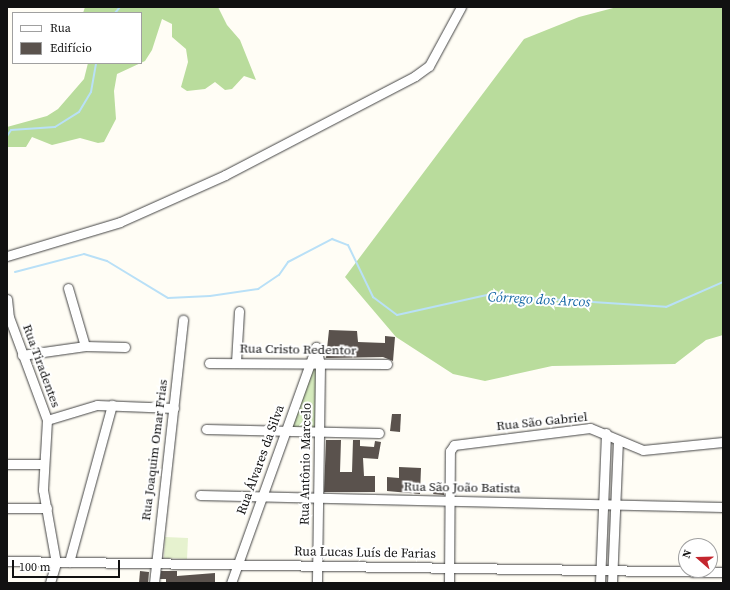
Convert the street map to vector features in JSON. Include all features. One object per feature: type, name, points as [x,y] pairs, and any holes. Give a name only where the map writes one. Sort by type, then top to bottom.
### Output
[{"type":"street","points":[[7,256],[120,222],[225,175],[415,76],[429,66],[461,7]]},
{"type":"street","points":[[68,288],[85,346]]},
{"type":"street","name":"Rua Tiradentes","points":[[7,299],[9,317],[47,420],[42,464],[42,490],[47,508],[56,563],[50,583]]},
{"type":"street","points":[[236,362],[239,311]]},
{"type":"street","name":"Rua Joaquim Omar Frias","points":[[154,583],[183,320]]},
{"type":"street","points":[[22,355],[85,346],[125,347]]},
{"type":"street","name":"Rua Álvares da Silva","points":[[231,583],[316,347]]},
{"type":"street","name":"Rua Antônio Marcelo","points":[[316,347],[320,364],[317,583]]},
{"type":"street","name":"Rua Cristo Redentor","points":[[209,363],[387,364]]},
{"type":"street","points":[[47,420],[97,405],[174,408]]},
{"type":"street","points":[[69,562],[112,405]]},
{"type":"street","name":"Rua São Gabriel","points":[[450,501],[450,451],[454,445],[590,428],[606,433],[618,440],[647,451],[723,442]]},
{"type":"street","points":[[206,429],[285,432],[379,432]]},
{"type":"street","points":[[600,583],[606,433]]},
{"type":"street","points":[[612,583],[614,503],[618,440]]},
{"type":"street","points":[[7,463],[42,464]]},
{"type":"street","name":"Rua São João Batista","points":[[200,496],[614,503],[723,507]]},
{"type":"street","points":[[449,583],[450,501]]},
{"type":"street","points":[[7,508],[47,508]]},
{"type":"street","name":"Rua Lucas Luís de Farias","points":[[7,561],[56,563],[317,565],[723,572]]},
{"type":"green space","points":[[85,7],[218,7],[227,25],[240,40],[256,80],[244,76],[232,89],[225,90],[215,82],[205,89],[187,91],[181,87],[188,62],[186,49],[172,37],[172,24],[162,19],[152,50],[145,61],[142,62],[142,12],[83,12]]},
{"type":"green space","points":[[617,7],[723,7],[723,335],[706,340],[675,364],[552,366],[485,381],[453,374],[396,337],[345,277],[524,39],[579,17]]},
{"type":"green space","points":[[88,64],[139,64],[117,74],[114,91],[116,119],[104,142],[98,143],[80,138],[52,145],[32,137],[26,147],[7,147],[7,127],[47,116],[58,109],[84,79]]},
{"type":"green space","points":[[310,366],[318,367],[316,428],[289,427]]},
{"type":"green space","points":[[165,537],[188,538],[187,559],[164,558]]},
{"type":"building","points":[[329,330],[357,331],[358,342],[385,343],[385,336],[395,337],[393,361],[383,357],[326,358]]},
{"type":"building","points":[[392,414],[401,414],[400,432],[390,431]]},
{"type":"building","points":[[326,440],[341,440],[340,472],[352,472],[353,440],[360,440],[360,446],[374,447],[375,441],[381,442],[378,459],[363,458],[364,476],[375,476],[375,492],[324,492]]},
{"type":"building","points":[[399,467],[421,468],[420,494],[387,491],[387,477],[399,478]]},
{"type":"building","points":[[433,487],[444,488],[444,495],[433,494]]},
{"type":"building","points":[[140,571],[149,572],[148,583],[139,583]]},
{"type":"building","points":[[161,571],[177,571],[177,576],[215,573],[215,583],[166,583],[166,579],[160,579]]},
{"type":"waterway","points":[[116,12],[120,7]]},
{"type":"waterway","points":[[7,136],[11,130],[55,127],[79,112],[91,92],[96,64]]},
{"type":"waterway","name":"Córrego dos Arcos","points":[[15,272],[84,254],[107,261],[168,298],[210,296],[258,289],[279,275],[288,262],[332,239],[348,245],[373,297],[397,315],[487,295],[666,307],[723,282]]}]
